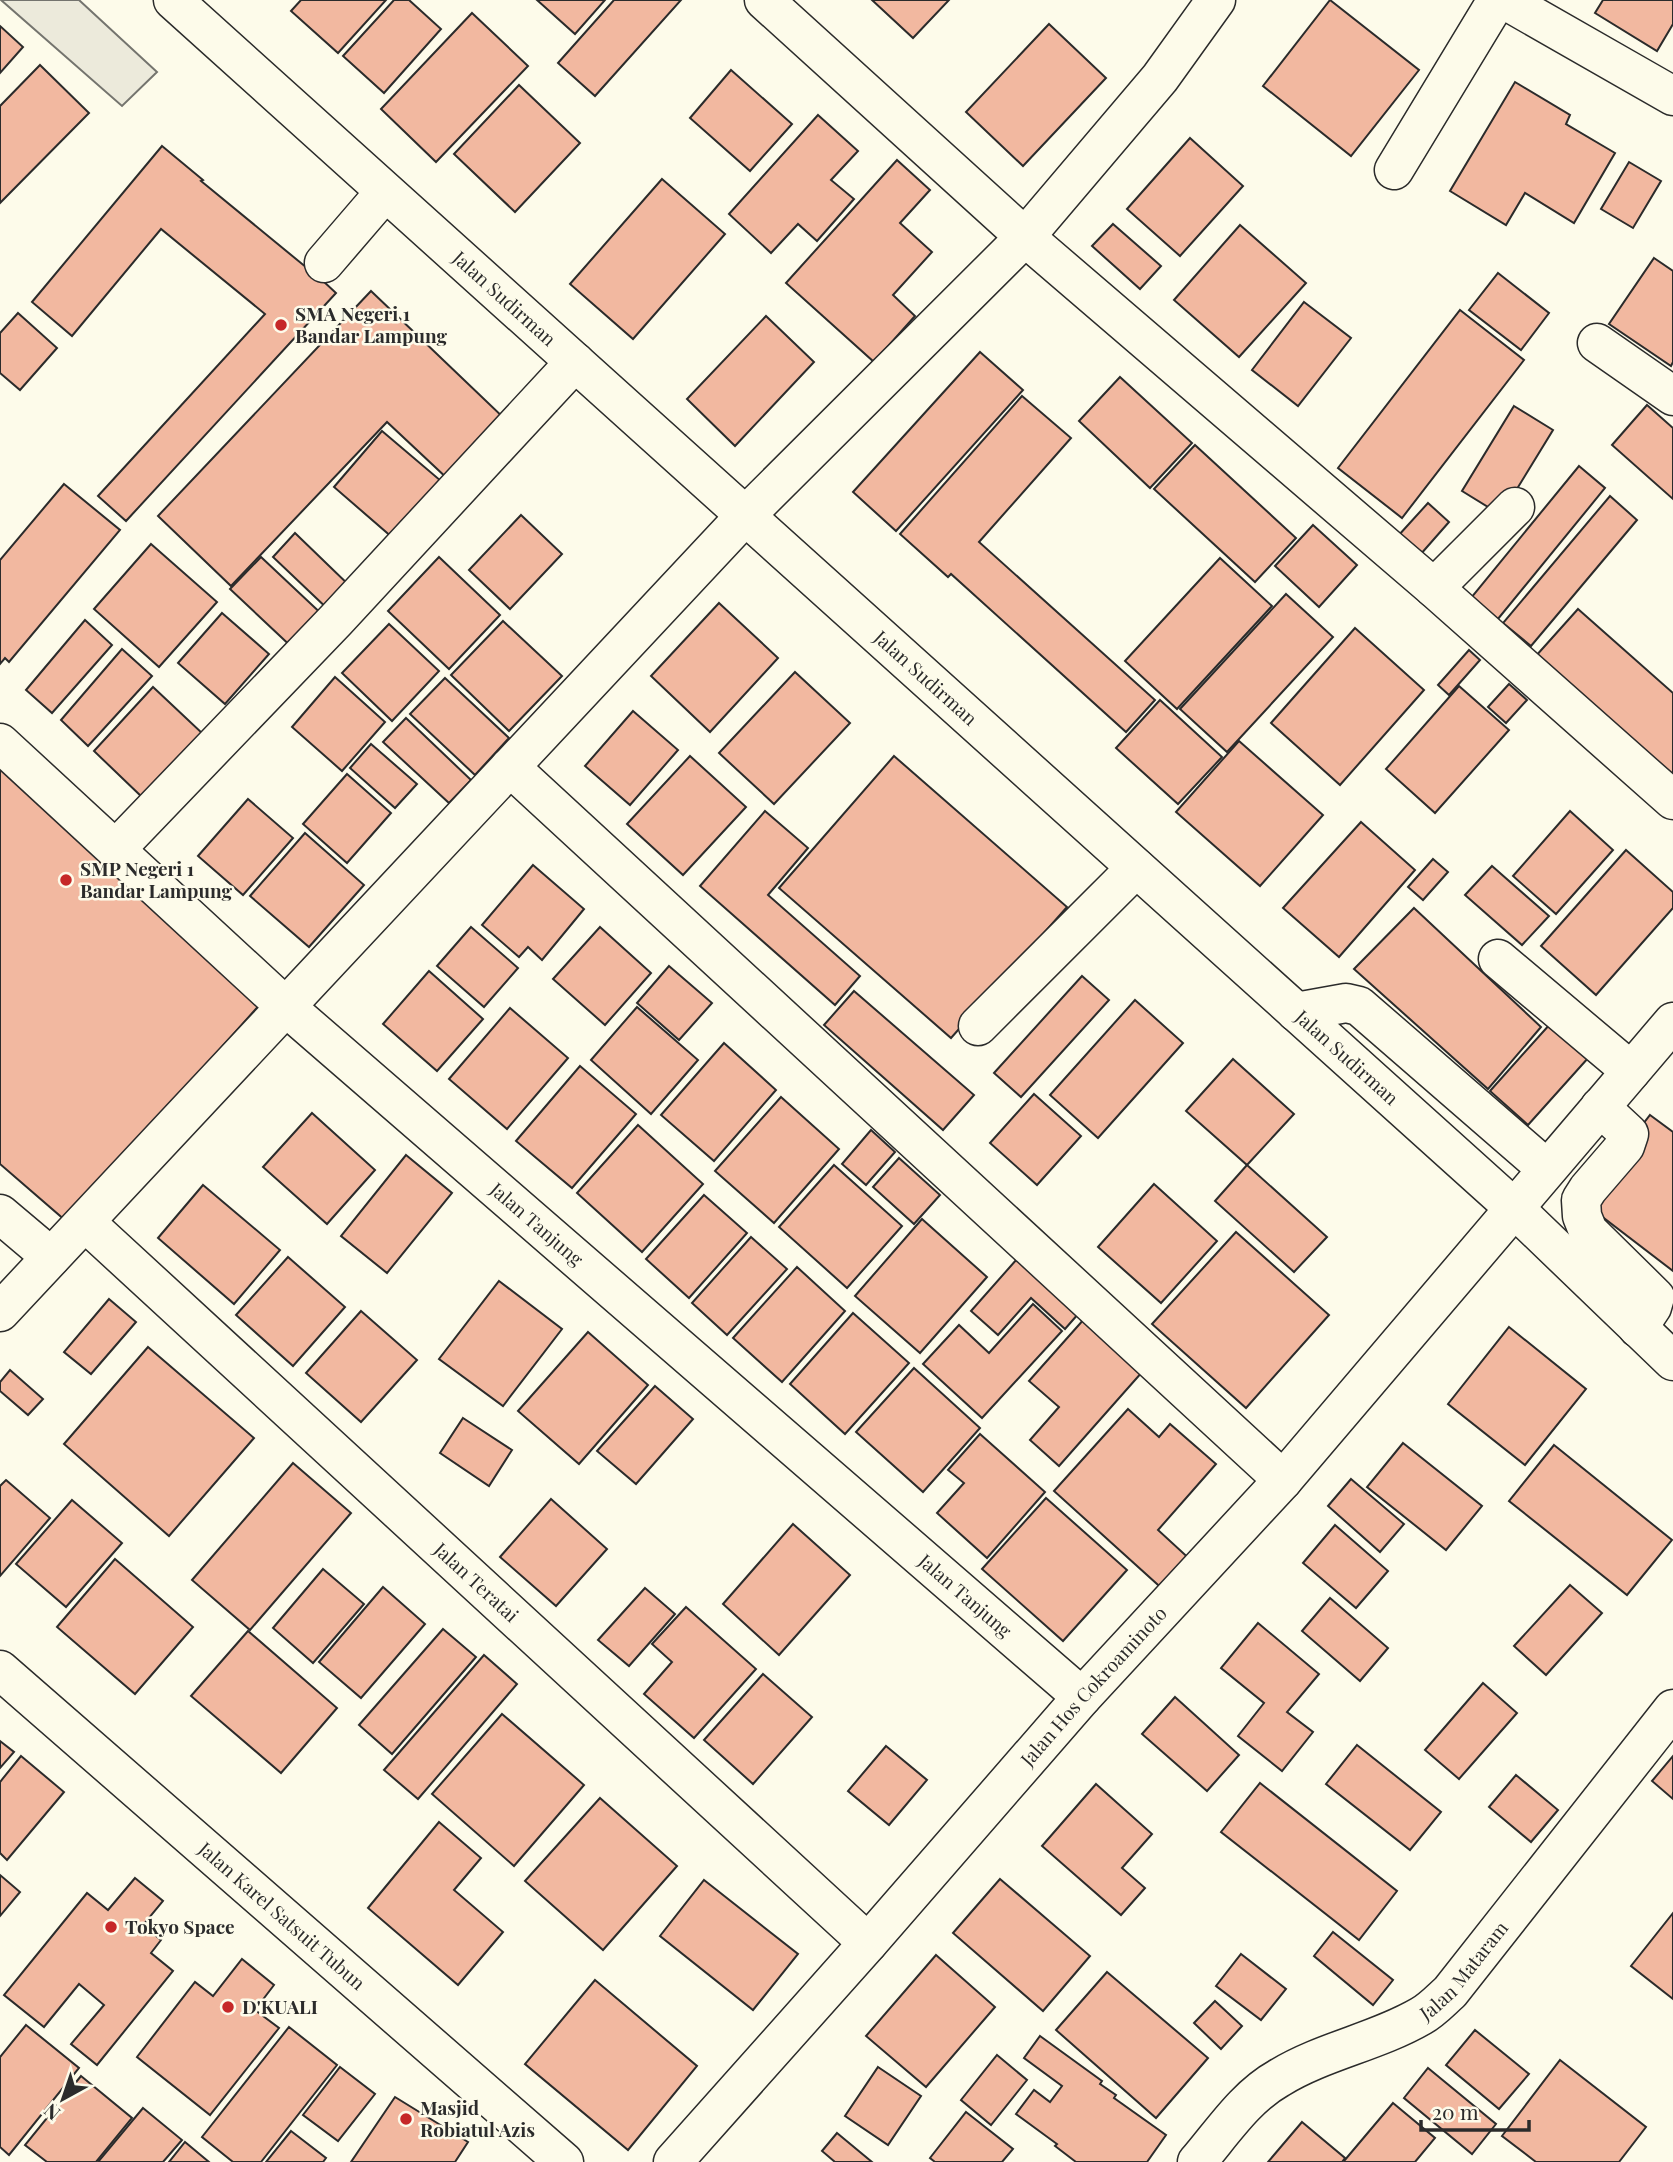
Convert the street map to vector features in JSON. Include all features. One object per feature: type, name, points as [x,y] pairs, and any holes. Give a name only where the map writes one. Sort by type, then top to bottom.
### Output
[{"type":"street","name":"Jalan Sudirman","points":[[173,0],[1514,1208],[1673,1361]]},
{"type":"street","points":[[764,0],[1025,237],[1434,588],[1673,800]]},
{"type":"street","points":[[0,1312],[746,516],[1025,237],[1160,78],[1216,0]]},
{"type":"street","points":[[1394,170],[1497,0]]},
{"type":"street","points":[[1504,0],[1673,96]]},
{"type":"street","points":[[324,263],[386,192]]},
{"type":"street","points":[[1597,343],[1673,396]]},
{"type":"street","points":[[116,849],[336,620],[575,362]]},
{"type":"street","points":[[1434,588],[1515,507]]},
{"type":"street","name":"Jalan Tanjung","points":[[0,743],[286,1007],[1083,1697]]},
{"type":"street","points":[[510,767],[1283,1480]]},
{"type":"street","points":[[978,1026],[1136,868]]},
{"type":"street","points":[[1498,959],[1631,1071]]},
{"type":"street","points":[[1296,1012],[1346,1003],[1359,1006],[1547,1169]]},
{"type":"street","name":"Jalan Hos Cokroaminoto","points":[[673,2162],[869,1943],[1083,1697],[1283,1480],[1673,1022]]},
{"type":"street","points":[[1600,1107],[1629,1134],[1625,1146],[1581,1200],[1582,1216],[1588,1231],[1655,1297],[1652,1307],[1638,1328]]},
{"type":"street","points":[[0,1214],[51,1257]]},
{"type":"street","name":"Jalan Teratai","points":[[85,1222],[869,1943]]},
{"type":"street","name":"Jalan Karel Satsuit Tubun","points":[[0,1670],[564,2162]]},
{"type":"street","name":"Jalan Mataram","points":[[1197,2162],[1251,2098],[1276,2079],[1302,2064],[1424,2015],[1450,1992],[1673,1709]]},
{"type":"shaded area","points":[[1,0],[79,0],[157,72],[122,106]]},
{"type":"building","points":[[301,0],[386,0],[338,53],[291,11]]},
{"type":"building","points":[[394,0],[409,0],[441,29],[384,93],[343,56]]},
{"type":"building","points":[[537,0],[605,0],[575,34]]},
{"type":"building","points":[[614,0],[681,0],[595,96],[558,63]]},
{"type":"building","points":[[872,0],[949,0],[913,38]]},
{"type":"building","points":[[1330,0],[1419,70],[1351,156],[1263,86]]},
{"type":"building","points":[[1603,0],[1673,0],[1673,24],[1657,51],[1595,13]]},
{"type":"building","points":[[472,13],[528,66],[436,162],[381,109]]},
{"type":"building","points":[[1049,24],[1106,78],[1023,166],[966,112]]},
{"type":"building","points":[[0,26],[23,47],[0,73]]},
{"type":"building","points":[[40,65],[89,113],[0,203],[0,106]]},
{"type":"building","points":[[731,70],[792,124],[750,171],[690,118]]},
{"type":"building","points":[[1515,82],[1570,115],[1566,124],[1615,153],[1574,223],[1525,193],[1506,225],[1450,191]]},
{"type":"building","points":[[519,85],[580,143],[515,212],[454,154]]},
{"type":"building","points":[[818,115],[858,151],[831,180],[854,199],[817,241],[798,224],[771,253],[729,214]]},
{"type":"building","points":[[1190,138],[1243,186],[1180,256],[1127,209]]},
{"type":"building","name":"SMA Negeri 1 Bandar Lampung","points":[[162,146],[336,293],[126,521],[98,496],[265,314],[161,229],[72,336],[32,302]]},
{"type":"building","points":[[897,160],[930,190],[900,223],[932,252],[893,295],[915,316],[874,362],[786,283]]},
{"type":"building","points":[[1629,162],[1661,181],[1633,228],[1601,209]]},
{"type":"building","points":[[662,179],[725,234],[633,339],[570,284]]},
{"type":"building","points":[[1113,224],[1161,266],[1140,289],[1092,246]]},
{"type":"building","points":[[1240,225],[1306,283],[1239,357],[1174,300]]},
{"type":"building","points":[[1654,258],[1673,271],[1671,366],[1609,324]]},
{"type":"building","points":[[1498,273],[1549,313],[1521,350],[1469,310]]},
{"type":"building","points":[[371,291],[507,421],[450,481],[387,422],[231,586],[158,516]]},
{"type":"building","points":[[1304,302],[1351,338],[1298,406],[1252,370]]},
{"type":"building","points":[[1460,310],[1524,360],[1402,518],[1338,468]]},
{"type":"building","points":[[18,313],[57,348],[20,390],[0,373],[0,333]]},
{"type":"building","points":[[766,316],[814,362],[735,446],[687,399]]},
{"type":"building","points":[[980,352],[1023,390],[896,531],[853,492]]},
{"type":"building","points":[[1120,377],[1192,443],[1150,488],[1079,421]]},
{"type":"building","points":[[1022,396],[1071,438],[979,542],[1155,700],[1126,732],[951,574],[948,577],[900,534]]},
{"type":"building","points":[[1647,405],[1673,428],[1673,499],[1612,445]]},
{"type":"building","points":[[1514,406],[1553,430],[1501,515],[1462,491]]},
{"type":"building","points":[[382,431],[441,481],[393,538],[334,487]]},
{"type":"building","points":[[1195,445],[1296,538],[1255,582],[1154,489]]},
{"type":"building","points":[[1579,466],[1605,488],[1493,625],[1466,604]]},
{"type":"building","points":[[64,484],[120,530],[9,662],[5,658],[0,664],[0,560]]},
{"type":"building","points":[[1610,496],[1637,520],[1531,646],[1503,623]]},
{"type":"building","points":[[1428,503],[1449,522],[1420,555],[1398,536]]},
{"type":"building","points":[[521,515],[562,554],[510,609],[469,570]]},
{"type":"building","points":[[1313,525],[1357,565],[1319,607],[1275,566]]},
{"type":"building","points":[[295,533],[354,590],[332,613],[273,557]]},
{"type":"building","points":[[151,544],[217,602],[159,667],[94,609]]},
{"type":"building","points":[[261,557],[327,619],[296,651],[230,589]]},
{"type":"building","points":[[439,557],[500,615],[449,669],[388,611]]},
{"type":"building","points":[[1220,558],[1272,606],[1177,709],[1125,661]]},
{"type":"building","points":[[1286,594],[1333,637],[1227,752],[1180,709]]},
{"type":"building","points":[[719,603],[778,658],[710,732],[651,676]]},
{"type":"building","points":[[1578,609],[1673,693],[1673,780],[1535,657]]},
{"type":"building","points":[[222,613],[269,654],[225,704],[178,663]]},
{"type":"building","points":[[85,620],[112,645],[52,713],[26,690]]},
{"type":"building","points":[[503,621],[562,676],[509,731],[451,675]]},
{"type":"building","points":[[389,624],[439,671],[392,721],[342,673]]},
{"type":"building","points":[[1355,628],[1424,690],[1340,785],[1271,723]]},
{"type":"building","points":[[122,649],[152,676],[88,746],[61,720]]},
{"type":"building","points":[[1469,650],[1480,660],[1449,695],[1438,685]]},
{"type":"building","points":[[795,672],[850,723],[774,804],[719,753]]},
{"type":"building","points":[[335,677],[385,722],[342,771],[292,727]]},
{"type":"building","points":[[445,678],[509,738],[475,775],[410,714]]},
{"type":"building","points":[[1509,684],[1527,700],[1506,723],[1488,707]]},
{"type":"building","points":[[1459,686],[1509,730],[1435,813],[1386,769]]},
{"type":"building","points":[[153,687],[203,734],[143,798],[94,751]]},
{"type":"building","points":[[1160,700],[1222,757],[1178,804],[1116,748]]},
{"type":"building","points":[[633,711],[678,750],[630,805],[585,766]]},
{"type":"building","points":[[406,718],[471,780],[449,803],[383,742]]},
{"type":"building","points":[[1239,741],[1323,815],[1260,886],[1176,812]]},
{"type":"building","points":[[371,744],[417,784],[395,808],[350,768]]},
{"type":"building","points":[[690,756],[746,807],[683,875],[627,824]]},
{"type":"building","points":[[894,756],[1067,907],[951,1038],[779,888]]},
{"type":"building","name":"SMP Negeri 1 Bandar Lampung","points":[[0,760],[263,1001],[66,1221],[0,1164]]},
{"type":"building","points":[[347,774],[391,813],[347,863],[303,824]]},
{"type":"building","points":[[248,799],[293,838],[243,895],[198,856]]},
{"type":"building","points":[[765,811],[808,848],[768,895],[860,976],[835,1005],[700,886]]},
{"type":"building","points":[[1570,811],[1613,850],[1556,914],[1513,876]]},
{"type":"building","points":[[1361,822],[1415,870],[1339,957],[1283,908]]},
{"type":"building","points":[[305,833],[364,885],[309,947],[250,896]]},
{"type":"building","points":[[1626,850],[1673,892],[1673,908],[1596,995],[1541,946]]},
{"type":"building","points":[[1433,859],[1448,872],[1423,900],[1408,887]]},
{"type":"building","points":[[533,865],[584,909],[542,960],[528,947],[519,957],[482,925]]},
{"type":"building","points":[[1492,866],[1549,916],[1522,945],[1465,895]]},
{"type":"building","points":[[1414,908],[1541,1027],[1488,1089],[1354,969]]},
{"type":"building","points":[[471,927],[518,968],[484,1007],[437,966]]},
{"type":"building","points":[[600,927],[651,973],[605,1025],[553,979]]},
{"type":"building","points":[[669,966],[712,1003],[679,1040],[637,1003]]},
{"type":"building","points":[[429,971],[483,1019],[437,1071],[383,1024]]},
{"type":"building","points":[[1082,976],[1109,1000],[1021,1097],[994,1073]]},
{"type":"building","points":[[854,991],[974,1095],[943,1130],[824,1025]]},
{"type":"building","points":[[1135,1000],[1183,1043],[1098,1138],[1050,1095]]},
{"type":"building","points":[[637,1007],[698,1060],[651,1114],[591,1060]]},
{"type":"building","points":[[510,1008],[568,1058],[507,1129],[449,1079]]},
{"type":"building","points":[[1551,1023],[1589,1057],[1528,1125],[1490,1091]]},
{"type":"building","points":[[724,1043],[776,1090],[714,1161],[661,1115]]},
{"type":"building","points":[[1233,1059],[1294,1114],[1247,1165],[1186,1111]]},
{"type":"building","points":[[580,1066],[636,1114],[572,1188],[516,1141]]},
{"type":"building","points":[[1034,1094],[1081,1136],[1037,1185],[990,1143]]},
{"type":"building","points":[[781,1097],[839,1149],[774,1223],[715,1171]]},
{"type":"building","points":[[312,1113],[375,1170],[327,1224],[263,1167]]},
{"type":"building","points":[[1650,1115],[1673,1132],[1673,1271],[1583,1202]]},
{"type":"building","points":[[638,1125],[703,1184],[642,1252],[577,1193]]},
{"type":"building","points":[[871,1130],[895,1152],[866,1185],[842,1164]]},
{"type":"building","points":[[406,1155],[452,1193],[387,1273],[341,1236]]},
{"type":"building","points":[[899,1158],[940,1195],[914,1224],[873,1187]]},
{"type":"building","points":[[834,1165],[902,1226],[847,1288],[779,1227]]},
{"type":"building","points":[[1247,1165],[1327,1237],[1294,1272],[1215,1201]]},
{"type":"building","points":[[1154,1184],[1217,1241],[1161,1303],[1098,1247]]},
{"type":"building","points":[[203,1185],[280,1250],[234,1304],[158,1238]]},
{"type":"building","points":[[704,1195],[747,1233],[689,1298],[646,1259]]},
{"type":"building","points":[[922,1219],[987,1277],[920,1353],[855,1296]]},
{"type":"building","points":[[1236,1232],[1329,1315],[1246,1408],[1152,1324]]},
{"type":"building","points":[[751,1237],[787,1269],[727,1335],[692,1303]]},
{"type":"building","points":[[288,1257],[345,1307],[293,1366],[236,1315]]},
{"type":"building","points":[[1017,1259],[1079,1313],[1065,1329],[1031,1298],[998,1335],[971,1311]]},
{"type":"building","points":[[797,1267],[845,1311],[782,1382],[733,1338]]},
{"type":"building","points":[[499,1281],[562,1329],[503,1406],[439,1359]]},
{"type":"building","points":[[109,1299],[136,1322],[91,1374],[64,1352]]},
{"type":"building","points":[[1033,1304],[1062,1331],[982,1418],[923,1364],[959,1325],[989,1353]]},
{"type":"building","points":[[361,1311],[417,1360],[361,1422],[306,1373]]},
{"type":"building","points":[[853,1313],[909,1363],[845,1434],[790,1384]]},
{"type":"building","points":[[1085,1318],[1143,1371],[1059,1466],[1030,1440],[1059,1407],[1029,1381]]},
{"type":"building","points":[[1509,1327],[1586,1389],[1525,1465],[1448,1404]]},
{"type":"building","points":[[588,1332],[648,1385],[579,1464],[518,1411]]},
{"type":"building","points":[[148,1347],[254,1438],[169,1536],[64,1444]]},
{"type":"building","points":[[914,1368],[980,1428],[923,1492],[856,1432]]},
{"type":"building","points":[[10,1370],[43,1399],[28,1415],[0,1391],[0,1382]]},
{"type":"building","points":[[655,1386],[693,1419],[636,1484],[597,1451]]},
{"type":"building","points":[[1128,1409],[1159,1437],[1170,1424],[1216,1464],[1158,1530],[1194,1563],[1167,1593],[1054,1491]]},
{"type":"building","points":[[463,1418],[512,1450],[489,1486],[440,1453]]},
{"type":"building","points":[[980,1434],[1045,1492],[987,1558],[937,1513],[964,1483],[948,1470]]},
{"type":"building","points":[[1403,1443],[1482,1506],[1446,1550],[1367,1487]]},
{"type":"building","points":[[1554,1445],[1672,1540],[1627,1595],[1509,1501]]},
{"type":"building","points":[[293,1463],[351,1513],[250,1630],[192,1580]]},
{"type":"building","points":[[1351,1479],[1404,1524],[1380,1552],[1328,1506]]},
{"type":"building","points":[[6,1480],[50,1518],[0,1576],[0,1486]]},
{"type":"building","points":[[1046,1498],[1127,1570],[1063,1641],[982,1569]]},
{"type":"building","points":[[551,1499],[607,1549],[556,1606],[500,1557]]},
{"type":"building","points":[[72,1500],[122,1543],[66,1607],[16,1564]]},
{"type":"building","points":[[793,1524],[850,1575],[779,1655],[723,1604]]},
{"type":"building","points":[[1335,1525],[1388,1571],[1356,1608],[1303,1563]]},
{"type":"building","points":[[115,1559],[193,1627],[135,1694],[57,1627]]},
{"type":"building","points":[[323,1569],[364,1604],[313,1663],[273,1628]]},
{"type":"building","points":[[1570,1585],[1602,1613],[1546,1675],[1514,1646]]},
{"type":"building","points":[[383,1587],[425,1624],[361,1698],[319,1662]]},
{"type":"building","points":[[645,1588],[675,1614],[629,1666],[598,1640]]},
{"type":"building","points":[[1330,1598],[1388,1648],[1360,1681],[1302,1631]]},
{"type":"building","points":[[686,1607],[756,1669],[694,1738],[644,1694],[672,1662],[652,1644]]},
{"type":"building","points":[[1258,1623],[1319,1674],[1287,1712],[1313,1732],[1282,1771],[1238,1736],[1264,1703],[1221,1668]]},
{"type":"building","points":[[443,1629],[476,1657],[392,1754],[359,1725]]},
{"type":"building","points":[[248,1631],[337,1708],[281,1773],[191,1696]]},
{"type":"building","points":[[484,1655],[517,1684],[418,1799],[384,1770]]},
{"type":"building","points":[[763,1674],[812,1717],[753,1784],[704,1740]]},
{"type":"building","points":[[1483,1683],[1517,1713],[1459,1779],[1425,1750]]},
{"type":"building","points":[[1175,1697],[1239,1755],[1207,1791],[1142,1734]]},
{"type":"building","points":[[502,1714],[584,1785],[514,1866],[432,1794]]},
{"type":"building","points":[[0,1741],[14,1752],[0,1768]]},
{"type":"building","points":[[1357,1745],[1441,1812],[1410,1850],[1326,1784]]},
{"type":"building","points":[[886,1746],[927,1780],[889,1825],[848,1791]]},
{"type":"building","points":[[21,1756],[64,1792],[7,1860],[0,1853],[0,1782]]},
{"type":"building","points":[[1673,1756],[1673,1799],[1652,1781]]},
{"type":"building","points":[[1516,1775],[1558,1810],[1531,1842],[1489,1807]]},
{"type":"building","points":[[1260,1783],[1397,1891],[1359,1940],[1221,1832]]},
{"type":"building","points":[[1096,1784],[1152,1834],[1122,1868],[1145,1888],[1121,1915],[1042,1846]]},
{"type":"building","points":[[600,1798],[677,1866],[603,1950],[525,1881]]},
{"type":"building","points":[[439,1822],[481,1858],[454,1890],[503,1932],[458,1985],[368,1908]]},
{"type":"building","points":[[0,1875],[20,1892],[0,1916]]},
{"type":"building","points":[[135,1878],[163,1901],[143,1925],[161,1940],[151,1953],[173,1971],[97,2065],[71,2044],[104,2005],[79,1984],[44,2027],[4,1995],[87,1893],[108,1910]]},
{"type":"building","points":[[1000,1879],[1090,1956],[1043,2011],[953,1933]]},
{"type":"building","points":[[704,1880],[798,1954],[753,2010],[660,1936]]},
{"type":"building","points":[[1673,1913],[1673,1999],[1631,1966]]},
{"type":"building","points":[[1333,1932],[1393,1980],[1373,2005],[1314,1956]]},
{"type":"building","points":[[1241,1954],[1286,1989],[1261,2020],[1216,1986]]},
{"type":"building","points":[[936,1955],[995,2007],[926,2087],[866,2036]]},
{"type":"building","points":[[242,1959],[274,1985],[255,2010],[279,2028],[210,2115],[137,2057],[195,1982],[213,1996]]},
{"type":"building","points":[[1107,1972],[1208,2058],[1156,2118],[1056,2030]]},
{"type":"building","points":[[595,1980],[697,2066],[628,2150],[525,2064]]},
{"type":"building","points":[[1215,2001],[1242,2026],[1221,2049],[1194,2023]]},
{"type":"building","points":[[26,2025],[79,2068],[9,2155],[0,2147],[0,2057]]},
{"type":"building","points":[[289,2027],[337,2065],[261,2162],[233,2162],[202,2137]]},
{"type":"building","points":[[1475,2030],[1529,2074],[1499,2109],[1446,2065]]},
{"type":"building","points":[[1040,2036],[1102,2081],[1100,2084],[1116,2095],[1114,2098],[1166,2135],[1147,2162],[1076,2162],[1055,2146],[1057,2144],[1016,2114],[1034,2090],[1050,2102],[1062,2086],[1024,2058]]},
{"type":"building","points":[[997,2055],[1027,2080],[991,2125],[961,2100]]},
{"type":"building","points":[[1560,2060],[1646,2127],[1619,2162],[1536,2162],[1502,2136]]},
{"type":"building","points":[[340,2067],[375,2094],[338,2141],[303,2115]]},
{"type":"building","points":[[878,2067],[921,2096],[888,2145],[845,2116]]},
{"type":"building","points":[[1428,2068],[1496,2124],[1472,2154],[1404,2098]]},
{"type":"building","points":[[81,2076],[132,2118],[96,2162],[47,2162],[25,2145]]},
{"type":"building","name":"Masjid Robiatul Azis","points":[[395,2097],[468,2142],[455,2162],[351,2162]]},
{"type":"building","points":[[1393,2103],[1435,2138],[1415,2162],[1345,2162],[1344,2161]]},
{"type":"building","points":[[143,2108],[182,2140],[163,2162],[98,2162]]},
{"type":"building","points":[[966,2112],[1013,2149],[1002,2162],[935,2162],[930,2158]]},
{"type":"building","points":[[1302,2122],[1345,2158],[1342,2162],[1268,2162]]},
{"type":"building","points":[[291,2131],[326,2158],[323,2162],[266,2162]]},
{"type":"building","points":[[837,2133],[872,2162],[835,2162],[822,2151]]},
{"type":"building","points":[[185,2142],[209,2162],[169,2162]]},
{"type":"place","name":"SMA Negeri 1 Bandar Lampung","points":[[281,325]]},
{"type":"place","name":"SMP Negeri 1 Bandar Lampung","points":[[66,880]]},
{"type":"place","name":"Tokyo Space","points":[[111,1927]]},
{"type":"place","name":"D'KUALI","points":[[228,2007]]},
{"type":"place","name":"Masjid Robiatul Azis","points":[[406,2119]]}]
